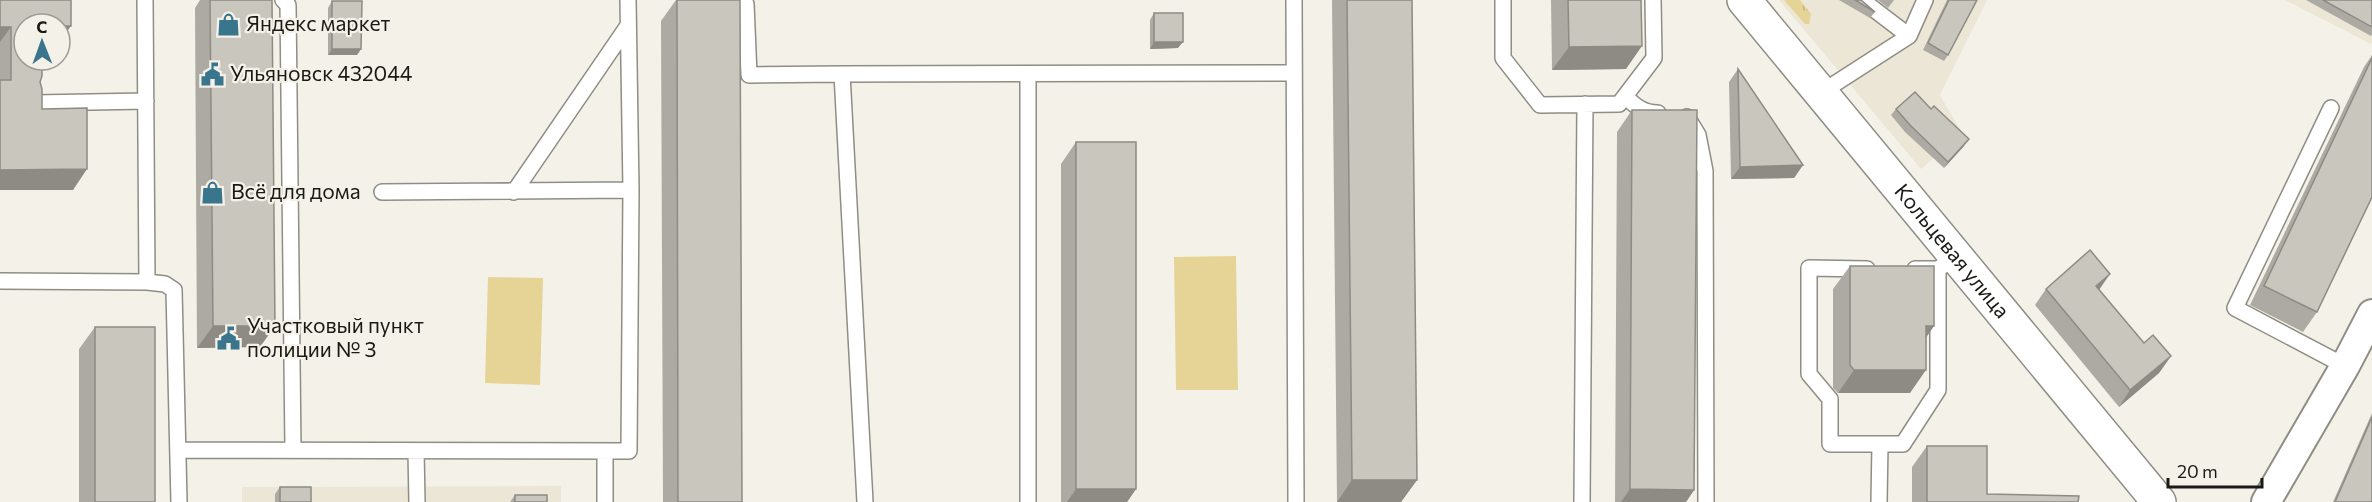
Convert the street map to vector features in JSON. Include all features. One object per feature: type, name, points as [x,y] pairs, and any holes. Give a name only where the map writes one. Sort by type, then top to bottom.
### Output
[{"type":"street","name":"Кольцевая улица","points":[[1744,0],[1822,92],[1947,263],[2159,502]]},
{"type":"street","points":[[2266,502],[2345,366],[2372,314]]},
{"type":"lane","points":[[145,0],[147,282]]},
{"type":"lane","points":[[283,0],[288,5],[293,450]]},
{"type":"lane","points":[[179,450],[629,451],[631,190],[628,0]]},
{"type":"lane","points":[[744,0],[749,75],[1294,73]]},
{"type":"lane","points":[[1294,0],[1296,502]]},
{"type":"lane","points":[[1503,0],[1503,57],[1540,105],[1619,104],[1654,58],[1653,0]]},
{"type":"lane","points":[[1862,0],[1909,36]]},
{"type":"lane","points":[[1822,92],[1909,36],[1925,0]]},
{"type":"lane","points":[[514,192],[627,27]]},
{"type":"lane","points":[[842,74],[865,502]]},
{"type":"lane","points":[[1028,74],[1028,502]]},
{"type":"lane","points":[[1624,96],[1639,109],[1648,113],[1681,113],[1688,118],[1698,135],[1706,171],[1706,502]]},
{"type":"lane","points":[[34,103],[146,101]]},
{"type":"lane","points":[[1582,502],[1585,104]]},
{"type":"lane","points":[[2331,108],[2235,308],[2345,366]]},
{"type":"lane","points":[[382,192],[631,190]]},
{"type":"lane","points":[[1880,269],[1809,268],[1809,375],[1830,399],[1830,444],[1903,444],[1938,390],[1947,263],[1903,269]]},
{"type":"lane","points":[[0,281],[147,282],[165,284],[174,290],[179,502]]},
{"type":"lane","points":[[1879,502],[1880,444]]},
{"type":"lane","points":[[416,451],[417,502]]},
{"type":"lane","points":[[604,451],[605,502]]},
{"type":"shaded area","points":[[1779,0],[1987,0],[1940,95],[1962,133],[1921,169]]},
{"type":"shaded area","points":[[2285,0],[2372,0],[2372,43],[2371,44]]},
{"type":"shaded area","points":[[561,486],[561,502],[242,502],[242,487]]},
{"type":"green space","points":[[1784,0],[1800,0],[1811,14],[1809,24],[1805,24]]},
{"type":"green space","points":[[1236,256],[1238,390],[1176,390],[1174,257]]},
{"type":"green space","points":[[488,277],[543,278],[540,385],[485,383]]},
{"type":"building","points":[[0,0],[71,0],[71,12],[12,12],[12,72],[42,72],[40,82],[42,109],[87,108],[87,169],[0,170],[0,80],[11,80],[11,27],[0,27]]},
{"type":"building","points":[[210,0],[272,0],[275,326],[213,326]]},
{"type":"building","points":[[677,0],[740,0],[742,502],[678,502]]},
{"type":"building","points":[[1347,0],[1412,0],[1417,480],[1352,480]]},
{"type":"building","points":[[1568,0],[1641,0],[1642,46],[1569,47]]},
{"type":"building","points":[[1855,0],[1861,0],[1875,12]]},
{"type":"building","points":[[1949,0],[1977,0],[1948,55],[1928,43]]},
{"type":"building","points":[[2323,0],[2372,0],[2372,27]]},
{"type":"building","points":[[332,1],[362,1],[361,49],[332,49]]},
{"type":"building","points":[[1154,13],[1183,13],[1183,42],[1154,42]]},
{"type":"building","points":[[2372,58],[2372,197],[2317,312],[2264,286]]},
{"type":"building","points":[[1738,69],[1803,165],[1740,167]]},
{"type":"building","points":[[1915,92],[1931,109],[1934,106],[1969,139],[1948,162],[1896,109]]},
{"type":"building","points":[[1632,110],[1697,110],[1694,490],[1630,489]]},
{"type":"building","points":[[1076,142],[1136,142],[1136,489],[1076,489]]},
{"type":"building","points":[[2090,250],[2110,274],[2096,286],[2144,343],[2153,335],[2171,356],[2130,390],[2046,289]]},
{"type":"building","points":[[1850,266],[1934,266],[1934,326],[1926,326],[1926,370],[1854,370],[1850,365]]},
{"type":"building","points":[[95,327],[155,327],[155,502],[95,502]]},
{"type":"building","points":[[2372,417],[2372,502],[2335,502]]},
{"type":"building","points":[[1927,446],[1987,446],[1987,494],[2079,496],[2078,502],[1927,502]]},
{"type":"building","points":[[280,487],[311,487],[311,502],[280,502]]},
{"type":"building","points":[[515,495],[547,495],[547,502],[515,502]]},
{"type":"place","name":"Яндекс маркет","points":[[228,24]]},
{"type":"place","name":"Ульяновск 432044","points":[[212,74]]},
{"type":"place","name":"Всё для дома","points":[[213,192]]},
{"type":"place","name":"Участковый пункт полиции № 3","points":[[229,338]]}]
